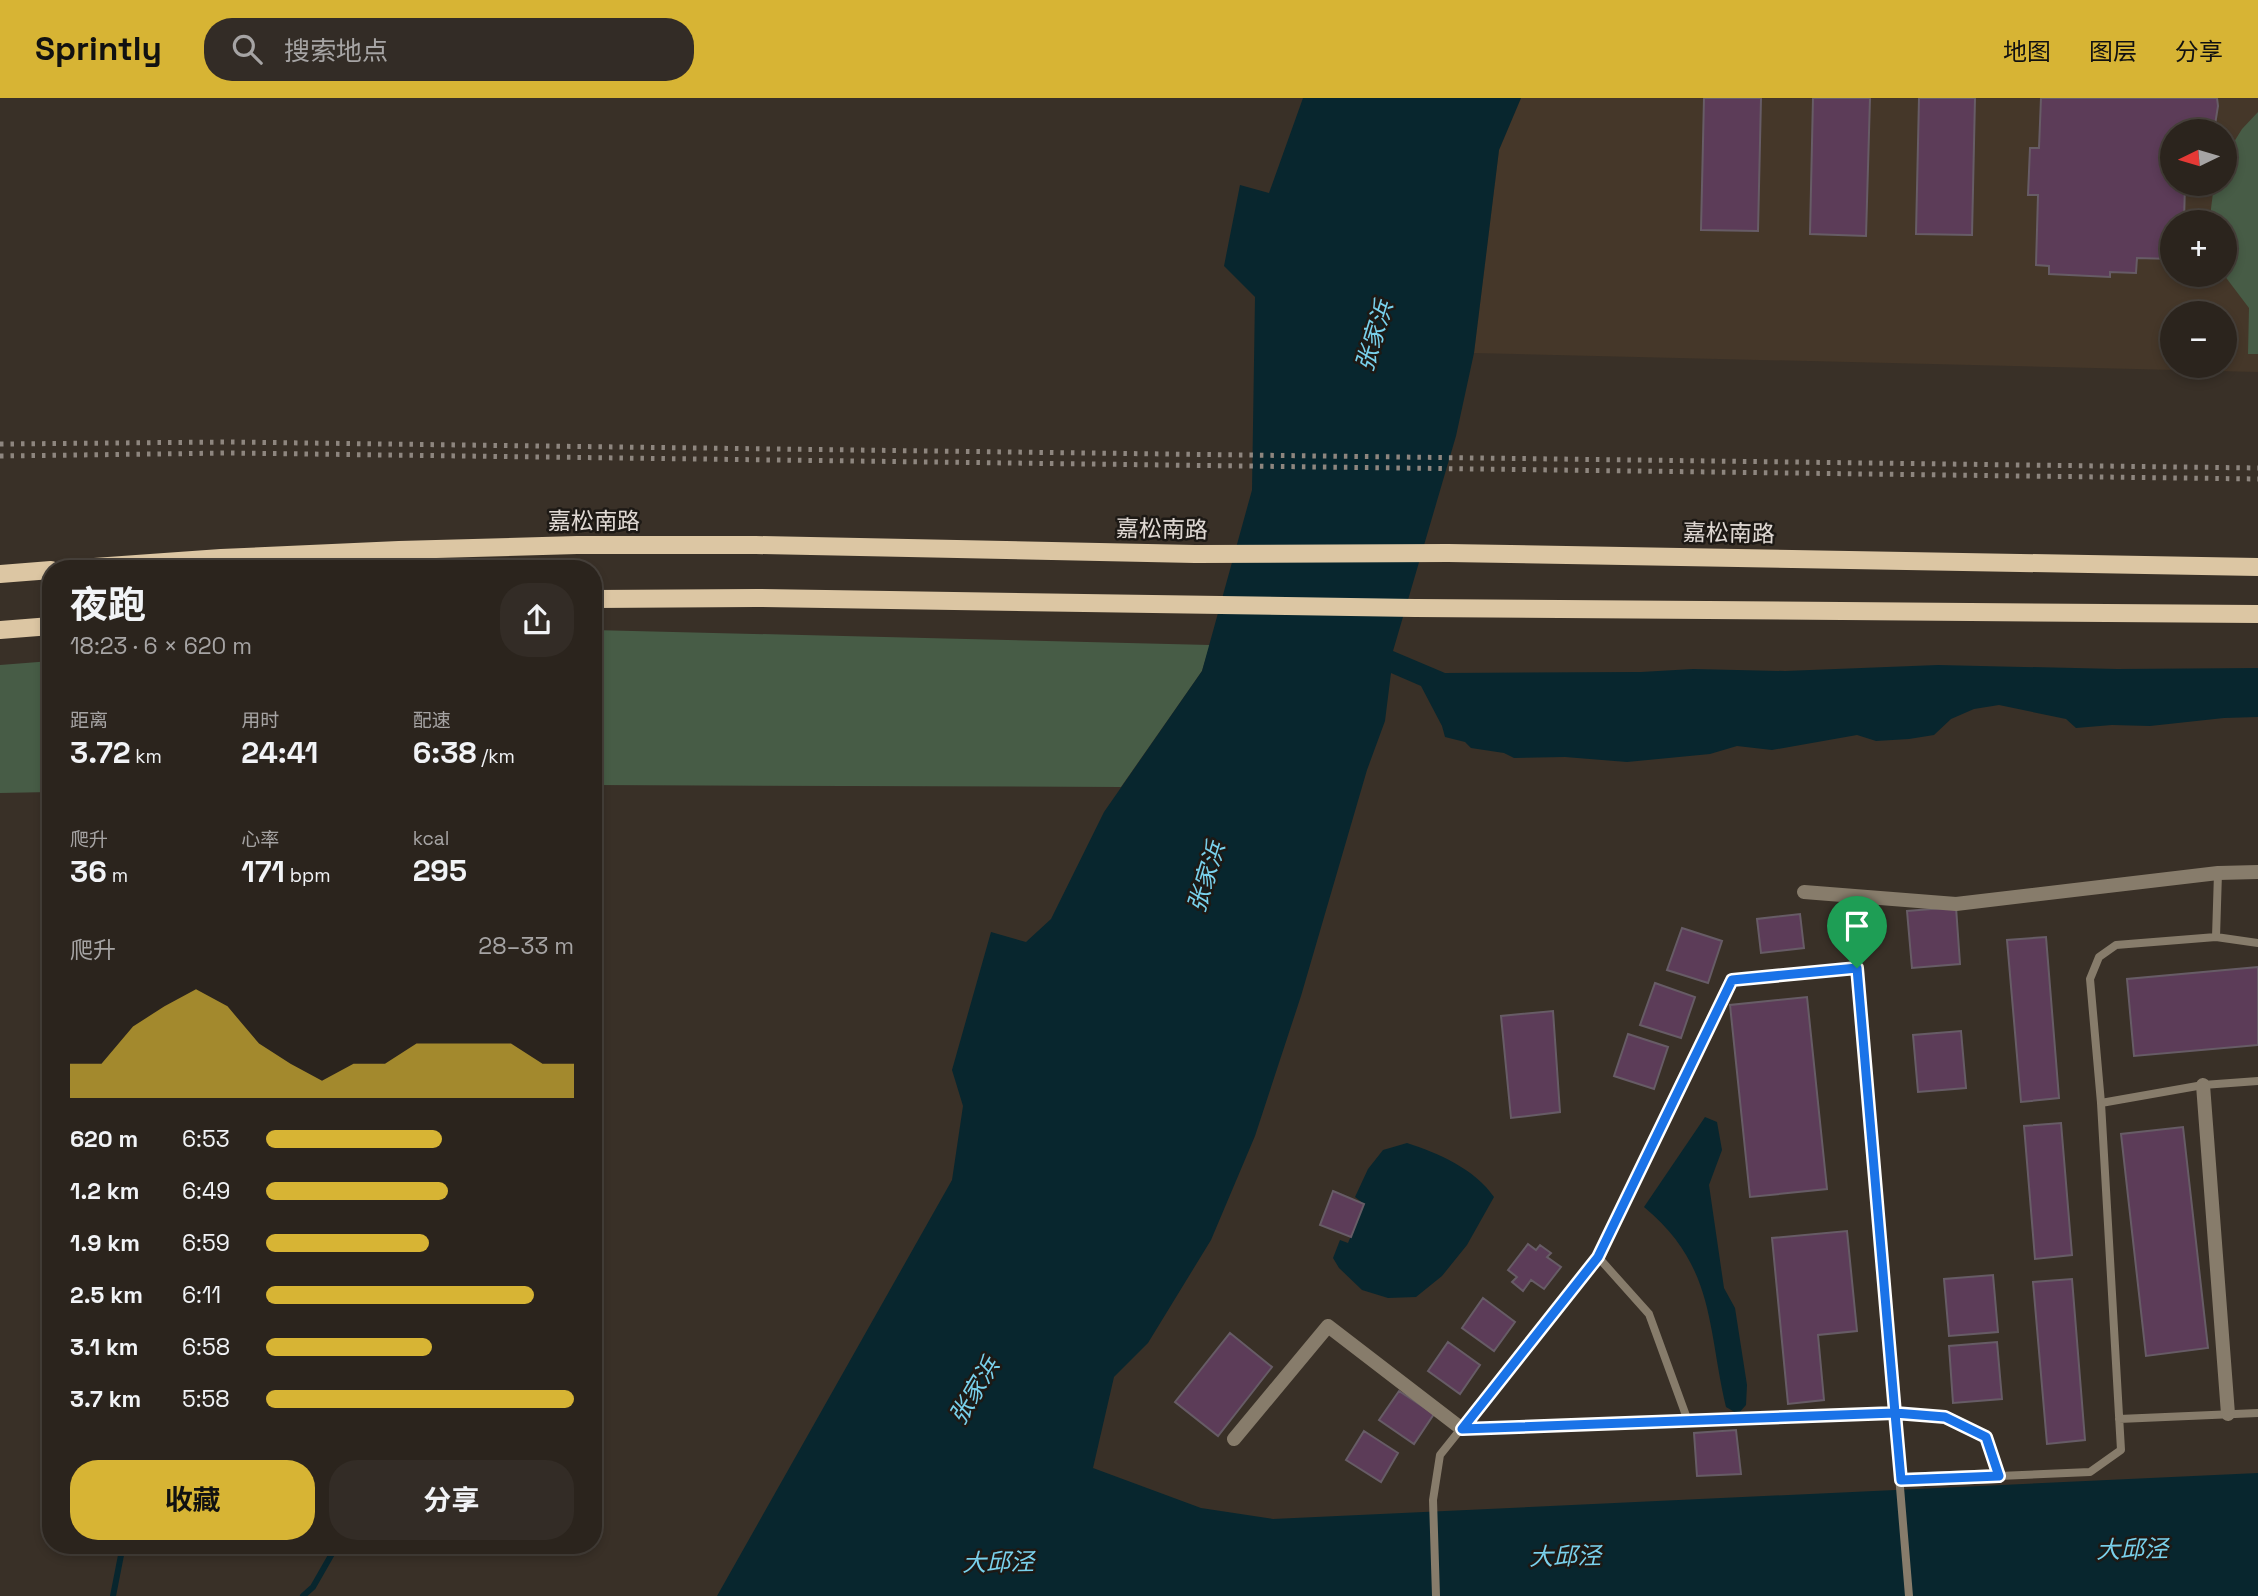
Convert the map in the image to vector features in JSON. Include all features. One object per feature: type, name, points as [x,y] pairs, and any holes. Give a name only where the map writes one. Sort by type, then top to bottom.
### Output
[{"type":"main road","name":"嘉松南路","points":[[200,560],[577,545],[756,545],[1195,554],[1448,553],[2258,567]]},
{"type":"main road","points":[[0,574],[42,571]]},
{"type":"main road","points":[[602,599],[756,598],[1415,608],[2258,614]]},
{"type":"main road","points":[[0,630],[42,627]]},
{"type":"street","points":[[1804,892],[1956,904],[2218,873],[2258,872]]},
{"type":"street","points":[[2203,1086],[2228,1414]]},
{"type":"street","points":[[1234,1439],[1328,1326],[1462,1429]]},
{"type":"street","points":[[1901,1480],[1999,1476]]},
{"type":"lane","points":[[2216,937],[2218,873]]},
{"type":"lane","points":[[1852,896],[1909,1596]]},
{"type":"lane","points":[[1462,1429],[1895,1413],[1945,1417],[1986,1437],[1999,1476],[2090,1472],[2121,1450],[2101,1103],[2090,979],[2099,957],[2116,945],[2216,937],[2258,943]]},
{"type":"lane","points":[[1436,1596],[1433,1500],[1440,1455],[1598,1257],[1732,980],[1857,968]]},
{"type":"lane","points":[[2101,1103],[2203,1086],[2258,1081]]},
{"type":"lane","points":[[1598,1257],[1649,1314],[1688,1421]]},
{"type":"lane","points":[[2119,1419],[2258,1413]]},
{"type":"shaded area","points":[[1521,98],[2258,98],[2258,372],[2237,371],[2237,301],[2160,301],[2160,370],[1474,353],[1499,150]]},
{"type":"green space","points":[[2258,112],[2258,354],[2248,354],[2249,308],[2233,287],[2237,287],[2237,210],[2211,210],[2213,196],[2237,196],[2237,137]]},
{"type":"green space","points":[[602,630],[1210,645],[1202,671],[1121,787],[602,785]]},
{"type":"green space","points":[[42,662],[42,792],[0,793],[0,665]]},
{"type":"water","points":[[1303,98],[1521,98],[1499,150],[1474,353],[1456,436],[1393,651],[1445,673],[1641,672],[1693,669],[1785,671],[1938,665],[2117,669],[2258,668],[2258,717],[2150,726],[2076,728],[2066,719],[1999,705],[1974,709],[1951,719],[1934,735],[1909,739],[1876,741],[1857,735],[1772,750],[1737,746],[1710,754],[1627,762],[1565,757],[1514,758],[1504,753],[1471,748],[1465,742],[1445,737],[1421,686],[1391,673],[1385,721],[1367,770],[1301,996],[1255,1136],[1211,1240],[1148,1343],[1114,1377],[1093,1468],[1201,1508],[1273,1519],[2258,1473],[2258,1596],[717,1596],[952,1180],[963,1106],[952,1070],[991,932],[1026,942],[1051,919],[1104,812],[1202,671],[1252,490],[1255,297],[1224,266],[1240,185],[1269,193]]},
{"type":"water","points":[[1705,1117],[1717,1122],[1722,1150],[1709,1185],[1724,1288],[1735,1308],[1747,1385],[1746,1405],[1738,1414],[1726,1407],[1710,1323],[1696,1275],[1684,1252],[1667,1229],[1644,1207]]},
{"type":"water","points":[[1407,1143],[1443,1157],[1466,1170],[1494,1197],[1467,1245],[1442,1276],[1416,1297],[1388,1298],[1362,1290],[1339,1268],[1333,1258],[1340,1240],[1348,1243],[1364,1204],[1355,1197],[1368,1169],[1383,1150]]},
{"type":"building","points":[[1704,98],[1761,98],[1758,231],[1701,230]]},
{"type":"building","points":[[1813,98],[1870,98],[1866,236],[1810,234]]},
{"type":"building","points":[[1919,98],[1975,98],[1972,235],[1916,234]]},
{"type":"building","points":[[2041,98],[2217,98],[2216,119],[2160,119],[2160,196],[2185,196],[2184,210],[2160,210],[2160,259],[2137,258],[2136,273],[2110,272],[2110,277],[2049,274],[2049,266],[2036,265],[2038,195],[2028,195],[2030,148],[2039,148]]},
{"type":"building","points":[[1956,907],[1960,964],[1912,968],[1907,911]]},
{"type":"building","points":[[1800,914],[1804,948],[1761,953],[1757,919]]},
{"type":"building","points":[[1682,928],[1722,941],[1708,983],[1667,970]]},
{"type":"building","points":[[2046,937],[2059,1098],[2021,1102],[2007,940]]},
{"type":"building","points":[[2258,967],[2258,1045],[2134,1056],[2127,979]]},
{"type":"building","points":[[1655,983],[1695,997],[1681,1038],[1640,1025]]},
{"type":"building","points":[[1807,997],[1827,1189],[1750,1197],[1730,1005]]},
{"type":"building","points":[[1553,1011],[1560,1112],[1511,1118],[1501,1016]]},
{"type":"building","points":[[1961,1031],[1966,1088],[1918,1092],[1913,1035]]},
{"type":"building","points":[[1628,1034],[1668,1047],[1654,1089],[1614,1076]]},
{"type":"building","points":[[2061,1123],[2072,1255],[2035,1259],[2024,1126]]},
{"type":"building","points":[[2183,1127],[2208,1348],[2146,1356],[2121,1134]]},
{"type":"building","points":[[1333,1191],[1364,1204],[1351,1237],[1320,1225]]},
{"type":"building","points":[[1847,1231],[1857,1331],[1818,1335],[1824,1400],[1788,1404],[1772,1238]]},
{"type":"building","points":[[1528,1244],[1536,1250],[1540,1245],[1551,1253],[1547,1257],[1561,1267],[1544,1289],[1531,1280],[1523,1291],[1512,1282],[1517,1277],[1508,1270]]},
{"type":"building","points":[[1993,1275],[1998,1332],[1949,1336],[1944,1279]]},
{"type":"building","points":[[2072,1279],[2085,1440],[2047,1444],[2033,1282]]},
{"type":"building","points":[[1483,1298],[1515,1322],[1494,1351],[1462,1328]]},
{"type":"building","points":[[1230,1333],[1272,1367],[1218,1436],[1175,1402]]},
{"type":"building","points":[[1448,1342],[1480,1365],[1460,1394],[1428,1371]]},
{"type":"building","points":[[1997,1342],[2002,1399],[1953,1403],[1949,1346]]},
{"type":"building","points":[[1399,1391],[1434,1414],[1414,1444],[1379,1420]]},
{"type":"building","points":[[1736,1430],[1741,1474],[1697,1476],[1694,1433]]},
{"type":"building","points":[[1364,1431],[1398,1453],[1381,1482],[1346,1460]]},
{"type":"waterway","points":[[113,1596],[121,1554]]},
{"type":"waterway","points":[[303,1596],[313,1587],[332,1554]]},
{"type":"railway","points":[[0,444],[229,442],[2258,468]]},
{"type":"railway","points":[[0,456],[230,453],[2258,479]]},
{"type":"route","points":[[1857,968],[1732,980],[1598,1257],[1462,1429],[1895,1413],[1945,1417],[1986,1437],[1999,1476],[1901,1480],[1895,1413],[1857,968]]},
{"type":"water label","name":"张家浜","points":[[1374,336]]},
{"type":"water label","name":"张家浜","points":[[1206,877]]},
{"type":"water label","name":"张家浜","points":[[974,1391]]},
{"type":"water label","name":"大邱泾","points":[[2132,1549]]},
{"type":"water label","name":"大邱泾","points":[[1565,1556]]},
{"type":"water label","name":"大邱泾","points":[[998,1562]]}]
